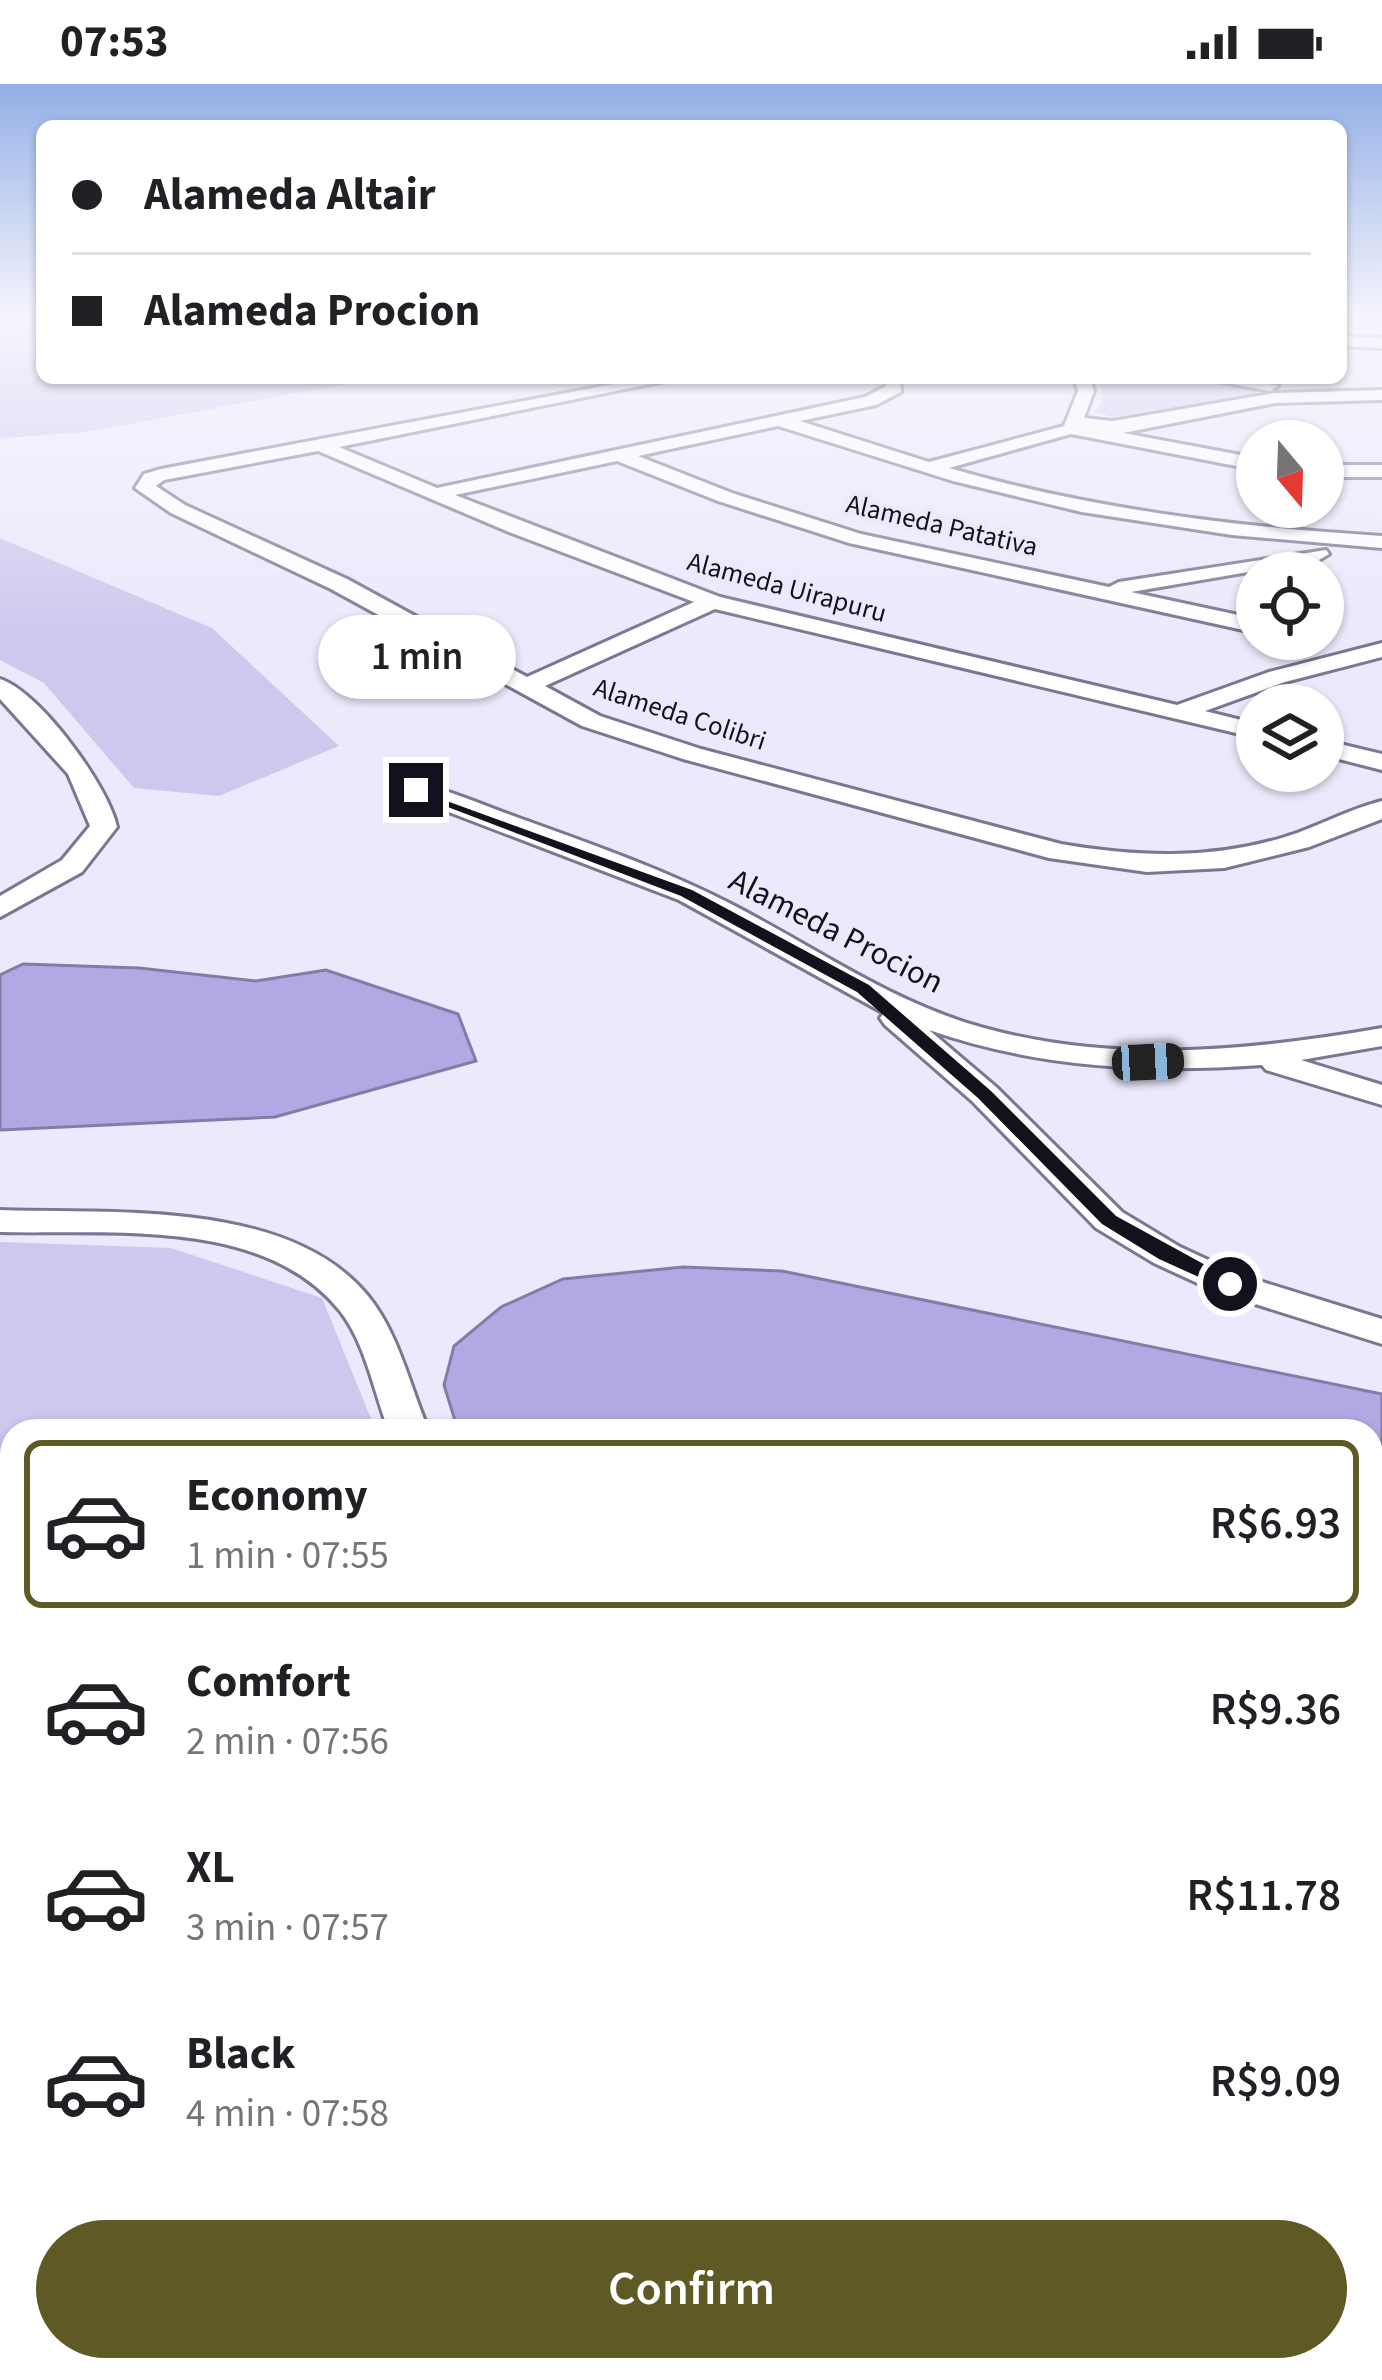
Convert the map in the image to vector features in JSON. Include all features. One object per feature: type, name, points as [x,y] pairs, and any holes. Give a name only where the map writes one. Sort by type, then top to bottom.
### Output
[{"type":"street","points":[[320,445],[435,423]]},
{"type":"street","points":[[435,494],[779,423]]},
{"type":"street","points":[[788,423],[932,467],[1083,504],[1276,535],[1382,544]]},
{"type":"street","points":[[1109,431],[1142,423]]},
{"type":"street","points":[[932,467],[1074,426],[1236,459]]},
{"type":"street","name":"Alameda Colibri","points":[[320,445],[161,475],[146,483],[150,494],[178,509],[339,584],[591,721],[692,754],[1059,852],[1121,864],[1173,867],[1224,862],[1274,850],[1382,809]]},
{"type":"street","name":"Alameda Uirapuru","points":[[320,445],[650,581],[713,602],[1236,726]]},
{"type":"street","name":"Alameda Patativa","points":[[621,457],[856,539],[1236,621]]},
{"type":"street","points":[[1344,471],[1382,470]]},
{"type":"street","points":[[1276,535],[1297,545],[1300,552]]},
{"type":"street","points":[[1328,552],[1382,544]]},
{"type":"street","points":[[1102,592],[1236,568]]},
{"type":"street","points":[[528,685],[713,602]]},
{"type":"street","points":[[1344,644],[1378,651]]},
{"type":"street","points":[[1180,712],[1277,677],[1378,651]]},
{"type":"street","points":[[0,686],[87,783],[103,808],[104,827],[72,866],[0,908]]},
{"type":"street","points":[[1344,752],[1382,762]]},
{"type":"street","name":"Alameda Procion","points":[[416,790],[687,893],[911,1013],[1027,1050],[1148,1062],[1255,1057],[1382,1037]]},
{"type":"street","points":[[863,988],[984,1094],[1109,1220],[1166,1255],[1230,1284],[1382,1332]]},
{"type":"street","points":[[984,1094],[990,1079],[1027,1050]]},
{"type":"street","points":[[1255,1057],[1382,1095]]},
{"type":"street","points":[[0,1221],[225,1234],[266,1244],[323,1272],[352,1300],[380,1344],[405,1419]]},
{"type":"shaded area","points":[[0,423],[134,423],[86,432],[0,437]]},
{"type":"shaded area","points":[[0,538],[212,628],[339,746],[219,796],[134,788],[44,683],[0,660]]},
{"type":"shaded area","points":[[23,964],[139,968],[256,981],[326,970],[458,1014],[476,1061],[275,1117],[0,1130],[0,975]]},
{"type":"shaded area","points":[[0,1242],[171,1248],[322,1298],[371,1419],[0,1419]]},
{"type":"shaded area","points":[[683,1267],[782,1271],[1382,1394],[1382,1419],[455,1419],[444,1385],[454,1346],[501,1307],[563,1279]]},
{"type":"route","points":[[416,790],[687,893],[863,988],[984,1094],[1109,1220],[1166,1255],[1230,1284]]}]
